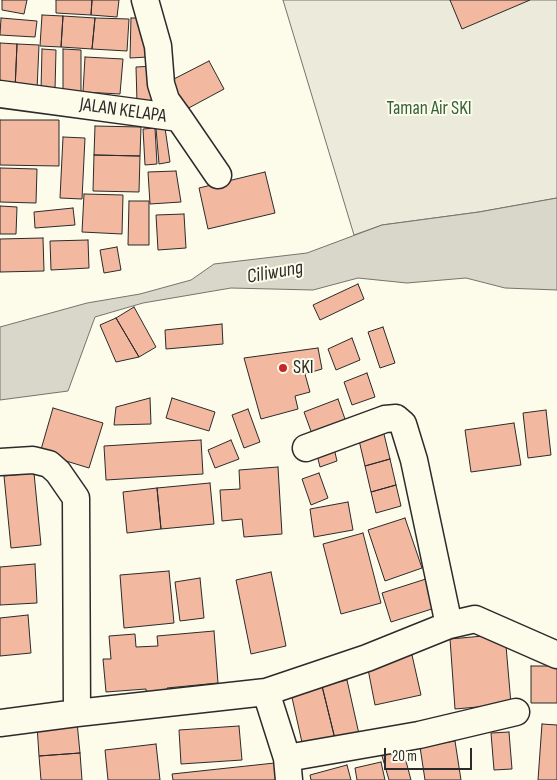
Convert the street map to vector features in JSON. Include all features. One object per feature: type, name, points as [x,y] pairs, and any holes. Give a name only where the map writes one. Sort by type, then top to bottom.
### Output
[{"type":"street","points":[[145,0],[158,46],[161,84],[166,100],[179,118]]},
{"type":"street","name":"JALAN KELAPA","points":[[0,94],[179,118],[218,175]]},
{"type":"street","points":[[306,448],[385,419],[396,418],[402,424],[414,460],[449,625]]},
{"type":"street","points":[[0,462],[33,460],[49,464],[58,472],[76,498],[77,713]]},
{"type":"street","points":[[0,723],[266,692],[367,658],[449,625],[475,619],[557,655]]},
{"type":"street","points":[[266,692],[288,769],[516,712]]},
{"type":"green space","name":"Taman Air SKI","points":[[283,0],[557,0],[557,198],[479,212],[382,225],[354,235]]},
{"type":"water","name":"Ciliwung","points":[[557,198],[557,290],[505,288],[466,278],[407,283],[358,278],[313,290],[231,288],[143,303],[95,317],[68,391],[0,400],[0,327],[87,303],[140,294],[191,280],[214,264],[307,253],[382,225],[479,212]]},
{"type":"building","points":[[2,0],[27,0],[24,14],[2,10]]},
{"type":"building","points":[[56,0],[92,0],[91,15],[56,13]]},
{"type":"building","points":[[92,0],[119,0],[117,17],[91,15]]},
{"type":"building","points":[[450,0],[530,0],[462,29]]},
{"type":"building","points":[[42,15],[63,16],[61,47],[40,46]]},
{"type":"building","points":[[63,16],[95,18],[92,49],[61,47]]},
{"type":"building","points":[[1,18],[37,21],[35,37],[0,35]]},
{"type":"building","points":[[95,18],[129,19],[127,51],[92,49]]},
{"type":"building","points":[[131,18],[147,18],[148,57],[130,58]]},
{"type":"building","points":[[0,43],[17,44],[15,90],[0,89]]},
{"type":"building","points":[[17,44],[39,45],[37,90],[15,90]]},
{"type":"building","points":[[42,49],[56,50],[55,90],[41,90]]},
{"type":"building","points":[[63,49],[81,50],[81,96],[63,96]]},
{"type":"building","points":[[85,57],[123,59],[120,94],[83,92]]},
{"type":"building","points":[[209,61],[224,89],[185,110],[170,81]]},
{"type":"building","points":[[156,66],[156,102],[137,102],[136,67]]},
{"type":"building","points":[[0,120],[59,120],[59,166],[0,165]]},
{"type":"building","points":[[95,126],[141,127],[140,156],[94,155]]},
{"type":"building","points":[[155,128],[157,164],[145,165],[143,129]]},
{"type":"building","points":[[156,128],[165,128],[170,162],[159,164]]},
{"type":"building","points":[[63,137],[85,138],[82,199],[60,198]]},
{"type":"building","points":[[94,155],[140,156],[139,192],[93,191]]},
{"type":"building","points":[[0,168],[37,169],[36,203],[0,202]]},
{"type":"building","points":[[176,171],[181,202],[150,204],[148,172]]},
{"type":"building","points":[[265,172],[275,213],[208,229],[199,188]]},
{"type":"building","points":[[84,194],[123,195],[122,234],[82,232]]},
{"type":"building","points":[[129,201],[149,201],[149,245],[128,245]]},
{"type":"building","points":[[0,206],[17,207],[16,234],[0,234]]},
{"type":"building","points":[[73,208],[75,225],[35,228],[34,212]]},
{"type":"building","points":[[184,214],[186,248],[158,250],[156,215]]},
{"type":"building","points":[[43,238],[44,271],[0,272],[0,239]]},
{"type":"building","points":[[88,240],[89,268],[51,270],[50,241]]},
{"type":"building","points":[[117,247],[121,270],[104,273],[100,250]]},
{"type":"building","points":[[358,284],[364,299],[320,320],[313,305]]},
{"type":"building","points":[[134,307],[156,347],[139,357],[116,318]]},
{"type":"building","points":[[116,318],[139,357],[116,362],[100,325]]},
{"type":"building","points":[[222,324],[223,344],[166,349],[165,330]]},
{"type":"building","points":[[383,327],[395,363],[380,368],[368,332]]},
{"type":"building","points":[[352,338],[360,360],[336,370],[328,349]]},
{"type":"building","points":[[318,348],[322,369],[305,374],[310,392],[295,396],[298,409],[261,419],[244,358]]},
{"type":"building","points":[[367,373],[375,397],[352,405],[344,382]]},
{"type":"building","points":[[150,398],[151,424],[114,425],[116,407]]},
{"type":"building","points":[[172,398],[215,412],[209,431],[166,418]]},
{"type":"building","points":[[338,399],[346,422],[312,434],[304,412]]},
{"type":"building","points":[[53,408],[103,423],[89,468],[40,453]]},
{"type":"building","points":[[248,409],[260,442],[244,448],[232,415]]},
{"type":"building","points":[[546,410],[551,455],[528,458],[523,413]]},
{"type":"building","points":[[514,423],[521,465],[471,472],[465,430]]},
{"type":"building","points":[[383,430],[390,459],[365,466],[358,436]]},
{"type":"building","points":[[201,440],[203,474],[106,480],[104,446]]},
{"type":"building","points":[[231,440],[239,459],[215,468],[208,450]]},
{"type":"building","points":[[333,444],[337,461],[320,467],[316,451]]},
{"type":"building","points":[[390,459],[396,485],[371,492],[365,466]]},
{"type":"building","points":[[278,467],[282,534],[244,537],[242,519],[222,521],[220,490],[240,489],[239,470]]},
{"type":"building","points":[[34,473],[41,545],[11,548],[4,476]]},
{"type":"building","points":[[319,473],[328,498],[311,505],[302,479]]},
{"type":"building","points":[[210,483],[214,524],[161,529],[157,488]]},
{"type":"building","points":[[396,485],[401,506],[376,513],[371,492]]},
{"type":"building","points":[[157,488],[161,529],[127,533],[123,492]]},
{"type":"building","points":[[348,502],[353,530],[314,537],[310,509]]},
{"type":"building","points":[[405,518],[422,568],[385,581],[368,530]]},
{"type":"building","points":[[363,533],[381,603],[341,614],[323,544]]},
{"type":"building","points":[[35,564],[37,603],[0,605],[0,567]]},
{"type":"building","points":[[169,571],[174,623],[124,628],[120,575]]},
{"type":"building","points":[[271,572],[286,646],[251,654],[236,580]]},
{"type":"building","points":[[200,578],[204,618],[180,621],[175,582]]},
{"type":"building","points":[[429,578],[438,607],[391,622],[382,593]]},
{"type":"building","points":[[28,615],[31,653],[0,656],[0,618]]},
{"type":"building","points":[[214,631],[218,683],[167,688],[168,698],[147,700],[146,689],[106,692],[103,659],[111,659],[109,636],[135,634],[136,647],[158,646],[157,636]]},
{"type":"building","points":[[505,634],[511,704],[455,709],[450,639]]},
{"type":"building","points":[[412,655],[421,695],[375,705],[367,664]]},
{"type":"building","points":[[531,666],[557,666],[557,703],[531,703]]},
{"type":"building","points":[[347,680],[359,734],[335,739],[322,686]]},
{"type":"building","points":[[322,686],[335,739],[303,747],[291,693]]},
{"type":"building","points":[[77,722],[80,753],[39,756],[37,725]]},
{"type":"building","points":[[542,724],[557,725],[557,780],[538,780]]},
{"type":"building","points":[[239,726],[242,760],[181,764],[179,730]]},
{"type":"building","points":[[509,732],[512,769],[494,770],[491,733]]},
{"type":"building","points":[[455,741],[461,780],[425,780],[420,747]]},
{"type":"building","points":[[156,744],[160,780],[108,780],[105,750]]},
{"type":"building","points":[[403,750],[411,780],[389,780],[382,756]]},
{"type":"building","points":[[80,753],[82,780],[41,780],[39,756]]},
{"type":"building","points":[[284,762],[286,780],[173,780],[172,774]]},
{"type":"building","points":[[381,762],[385,780],[357,780],[355,768]]},
{"type":"building","points":[[347,765],[351,780],[311,780],[310,775]]},
{"type":"place","name":"SKI","points":[[283,368]]}]
